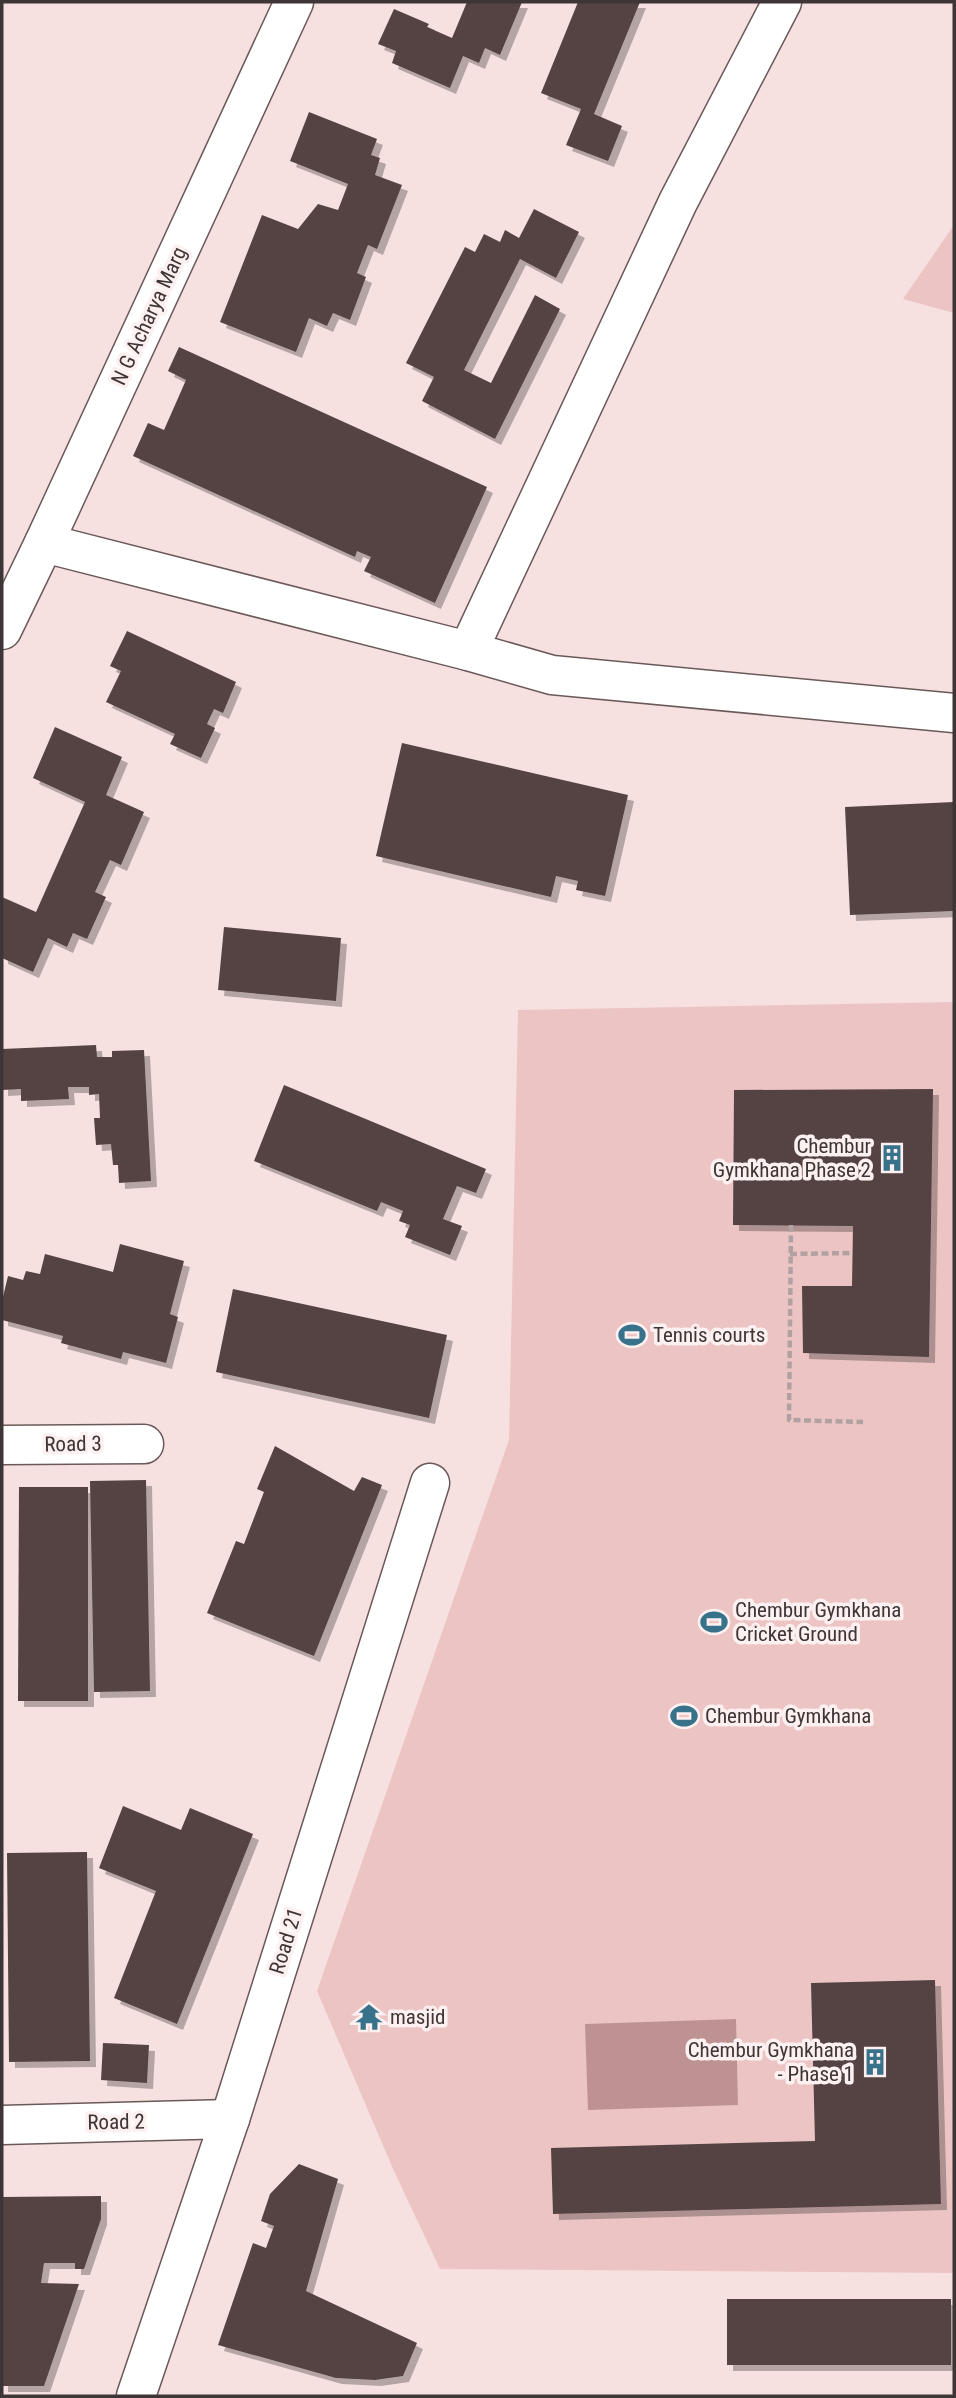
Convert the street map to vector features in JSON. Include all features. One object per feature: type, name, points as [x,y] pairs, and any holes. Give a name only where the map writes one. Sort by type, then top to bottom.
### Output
[{"type":"street","name":"N G Acharya Marg","points":[[2,629],[294,2]]},
{"type":"street","points":[[468,651],[678,202],[782,2]]},
{"type":"street","points":[[44,543],[468,651],[552,675],[954,713]]},
{"type":"street","name":"Road 3","points":[[2,1445],[144,1444]]},
{"type":"street","name":"Road 21","points":[[136,2396],[230,2119],[430,1483]]},
{"type":"street","name":"Road 2","points":[[2,2125],[230,2119]]},
{"type":"path","points":[[791,1226],[789,1420],[863,1422]]},
{"type":"path","points":[[790,1254],[852,1253]]},
{"type":"shaded area","points":[[954,225],[954,313],[903,299]]},
{"type":"shaded area","name":"Chembur Gymkhana","points":[[954,1002],[954,2273],[440,2269],[394,2171],[317,1991],[509,1440],[518,1010]]},
{"type":"shaded area","points":[[736,2019],[738,2105],[588,2110],[585,2024]]},
{"type":"building","points":[[467,2],[522,2],[500,55],[485,48],[479,63],[463,56],[450,88],[392,63],[396,51],[378,44],[394,9],[429,24],[427,27],[452,38]]},
{"type":"building","points":[[578,2],[640,2],[594,114],[622,126],[608,161],[566,145],[581,109],[541,93]]},
{"type":"building","points":[[309,112],[377,139],[371,155],[380,158],[375,175],[402,185],[377,249],[368,245],[357,273],[366,277],[350,320],[333,313],[327,326],[309,318],[296,352],[220,322],[262,215],[298,229],[318,204],[338,210],[348,184],[290,161]]},
{"type":"building","points":[[534,209],[579,232],[556,278],[520,259],[464,370],[491,383],[535,295],[560,309],[495,439],[422,401],[434,377],[406,363],[465,247],[475,252],[484,234],[500,242],[505,230],[519,238]]},
{"type":"building","points":[[179,347],[487,487],[435,603],[364,571],[371,557],[357,551],[355,557],[133,456],[148,423],[164,430],[186,380],[168,371]]},
{"type":"building","points":[[127,631],[236,682],[223,713],[214,709],[207,724],[215,728],[201,758],[170,744],[175,734],[106,702],[121,671],[110,666]]},
{"type":"building","points":[[55,727],[122,757],[106,795],[144,812],[121,865],[110,860],[95,892],[106,897],[87,939],[73,933],[67,947],[48,938],[33,972],[2,958],[2,897],[36,912],[85,802],[33,778]]},
{"type":"building","points":[[402,743],[628,795],[605,896],[576,890],[578,881],[556,876],[551,897],[376,856]]},
{"type":"building","points":[[954,802],[954,911],[850,915],[845,807]]},
{"type":"building","points":[[224,927],[341,938],[336,1001],[218,990]]},
{"type":"building","points":[[96,1045],[97,1057],[112,1057],[112,1051],[144,1050],[151,1181],[119,1183],[118,1165],[113,1165],[111,1144],[96,1145],[94,1118],[100,1118],[99,1094],[89,1095],[89,1087],[68,1087],[69,1099],[21,1101],[21,1089],[2,1090],[2,1049]]},
{"type":"building","points":[[284,1085],[486,1169],[476,1193],[457,1186],[443,1219],[462,1226],[450,1255],[405,1237],[410,1225],[399,1221],[403,1211],[381,1202],[377,1211],[254,1161]]},
{"type":"building","points":[[933,1089],[929,1357],[803,1353],[802,1286],[852,1286],[853,1226],[733,1225],[734,1090]]},
{"type":"building","points":[[120,1244],[184,1261],[170,1314],[178,1317],[166,1363],[123,1352],[121,1359],[61,1343],[63,1336],[2,1320],[2,1301],[8,1276],[23,1280],[26,1271],[40,1274],[45,1254],[113,1272]]},
{"type":"building","points":[[233,1289],[447,1335],[429,1418],[216,1372]]},
{"type":"building","points":[[275,1446],[354,1491],[362,1477],[382,1485],[314,1656],[207,1613],[236,1541],[244,1544],[264,1492],[257,1489]]},
{"type":"building","points":[[146,1480],[150,1691],[94,1692],[90,1481]]},
{"type":"building","points":[[19,1487],[88,1487],[88,1701],[18,1701]]},
{"type":"building","points":[[123,1806],[181,1830],[190,1808],[253,1834],[177,2024],[114,1998],[156,1891],[99,1868]]},
{"type":"building","points":[[87,1852],[90,2061],[9,2062],[7,1853]]},
{"type":"building","name":"Chembur Gymkhana - Phase 1","points":[[935,1980],[941,2204],[553,2214],[551,2148],[815,2141],[811,1983]]},
{"type":"building","points":[[103,2043],[149,2045],[147,2083],[101,2080]]},
{"type":"building","points":[[299,2164],[338,2179],[306,2291],[417,2343],[403,2376],[375,2380],[336,2378],[218,2345],[253,2243],[266,2248],[274,2226],[261,2221],[270,2194]]},
{"type":"building","points":[[101,2196],[101,2219],[84,2269],[75,2269],[75,2263],[44,2263],[41,2283],[79,2284],[44,2386],[2,2386],[2,2197]]},
{"type":"building","points":[[727,2299],[951,2299],[951,2365],[727,2365]]},
{"type":"place","name":"Chembur Gymkhana Phase 2","points":[[892,1158]]},
{"type":"place","name":"Tennis courts","points":[[632,1335]]},
{"type":"place","name":"Chembur Gymkhana Cricket Ground","points":[[714,1622]]},
{"type":"place","name":"Chembur Gymkhana","points":[[684,1716]]},
{"type":"place","name":"masjid","points":[[369,2017]]},
{"type":"place","name":"Chembur Gymkhana - Phase 1","points":[[875,2062]]}]
